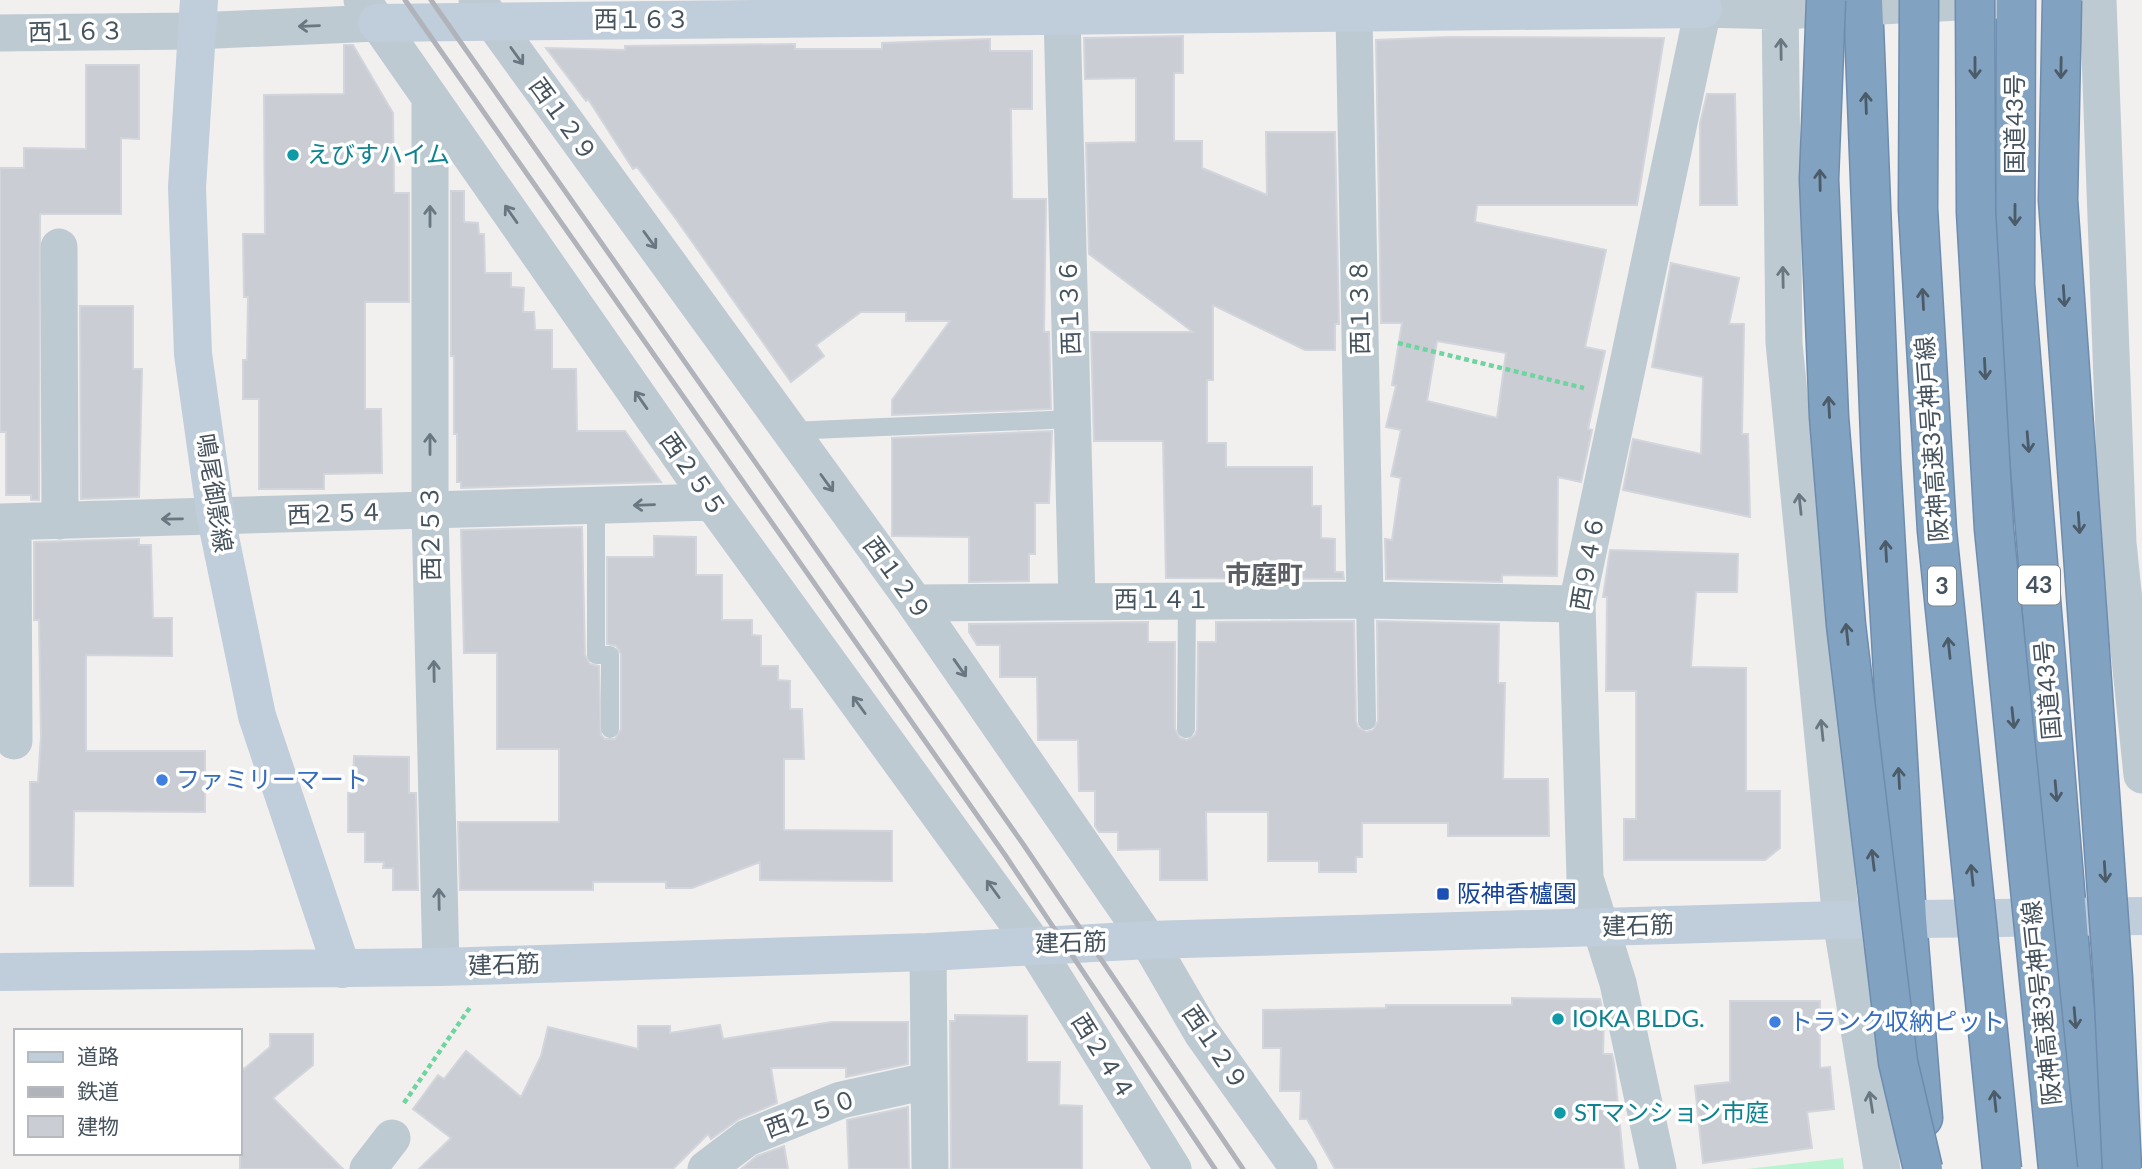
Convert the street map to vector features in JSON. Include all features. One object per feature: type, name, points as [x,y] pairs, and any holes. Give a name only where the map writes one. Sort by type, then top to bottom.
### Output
[{"type":"highway","name":"阪神高速3号神戸線","points":[[1919,0],[1918,209],[1937,531],[2002,1169]]},
{"type":"highway","name":"阪神高速3号神戸線","points":[[1975,0],[1976,212],[1994,529],[2059,1169]]},
{"type":"highway","name":"国道43号","points":[[2015,0],[2015,285],[2088,1169]]},
{"type":"highway","points":[[2062,0],[2058,200],[2113,978],[2122,1169]]},
{"type":"highway","points":[[1850,2],[1881,447],[1907,919],[1925,1169]]},
{"type":"highway","points":[[1850,2],[1819,179],[1829,417],[1846,625],[1898,1062],[1925,1169]]},
{"type":"street","name":"西１６３","points":[[0,33],[197,15],[369,11],[664,10],[1062,14],[1308,7],[1354,14],[1704,4],[1780,6],[1999,0]]},
{"type":"street","points":[[2098,0],[2142,775]]},
{"type":"street","name":"西９４６","points":[[1658,1169],[1618,983],[1585,878],[1577,604],[1704,4]]},
{"type":"street","points":[[1780,6],[1784,343],[1841,920],[1882,1169]]},
{"type":"street","name":"西１２９","points":[[484,10],[915,603],[1148,940],[1202,1033],[1299,1169]]},
{"type":"street","name":"西２５５","points":[[369,11],[712,502],[1033,944]]},
{"type":"street","name":"西１３６","points":[[1062,14],[1077,600]]},
{"type":"street","name":"西１３８","points":[[1354,14],[1365,600]]},
{"type":"street","name":"鳴尾御影線","points":[[197,15],[187,187],[193,354],[216,518],[257,716],[342,969]]},
{"type":"street","name":"西２５３","points":[[430,99],[430,511],[441,967]]},
{"type":"street","points":[[59,247],[60,521]]},
{"type":"street","name":"西２５４","points":[[7,522],[712,502]]},
{"type":"street","points":[[7,522],[14,741]]},
{"type":"street","name":"西１４１","points":[[915,603],[1365,600],[1577,604]]},
{"type":"street","name":"建石筋","points":[[0,972],[441,967],[928,951],[1148,940],[1841,920],[2142,916]]},
{"type":"street","name":"西２４４","points":[[1033,944],[1173,1169]]},
{"type":"street","points":[[928,951],[927,1081],[930,1169]]},
{"type":"street","name":"西２５０","points":[[706,1169],[747,1138],[841,1100],[927,1081]]},
{"type":"lane","points":[[789,430],[1073,419]]},
{"type":"lane","points":[[596,507],[596,654],[610,655],[610,729]]},
{"type":"lane","points":[[1186,729],[1187,600]]},
{"type":"lane","points":[[1365,600],[1367,721]]},
{"type":"path","points":[[1360,334],[1620,397]]},
{"type":"path","points":[[380,1159],[392,1120],[499,965]]},
{"type":"green space","points":[[1843,1158],[1844,1169],[1747,1169]]},
{"type":"building","points":[[1183,36],[1183,73],[1174,73],[1174,141],[1202,141],[1202,168],[1267,195],[1266,132],[1335,132],[1339,324],[1335,324],[1335,350],[1305,350],[1213,305],[1213,380],[1207,380],[1207,443],[1226,443],[1226,467],[1312,467],[1312,506],[1321,506],[1321,538],[1335,539],[1335,572],[1343,572],[1344,579],[1166,578],[1163,441],[1094,441],[1091,332],[1193,332],[1089,254],[1086,143],[1136,142],[1136,78],[1085,79],[1084,38]]},
{"type":"building","points":[[1449,37],[1664,38],[1637,205],[1477,205],[1475,222],[1606,250],[1585,347],[1605,351],[1588,429],[1592,430],[1581,482],[1558,477],[1557,576],[1502,575],[1502,582],[1386,579],[1385,539],[1392,540],[1401,478],[1391,476],[1401,430],[1386,427],[1396,386],[1392,385],[1402,323],[1381,323],[1376,40]],"holes":[[[1437,341],[1506,353],[1497,418],[1427,401]]]},
{"type":"building","points":[[990,39],[990,51],[1032,51],[1032,109],[1011,109],[1012,199],[1046,199],[1044,332],[1049,332],[1051,409],[892,415],[892,400],[950,321],[906,321],[906,312],[861,312],[816,345],[824,356],[791,382],[676,219],[637,167],[633,169],[588,99],[586,101],[546,48],[625,50],[625,46],[795,44],[795,49],[882,49],[882,43]]},
{"type":"building","points":[[344,45],[353,45],[393,113],[394,193],[409,193],[409,302],[365,302],[365,409],[381,409],[382,473],[324,474],[324,489],[259,489],[259,399],[243,399],[248,297],[244,297],[243,234],[265,234],[264,95],[344,94]]},
{"type":"building","points":[[86,65],[139,65],[139,139],[121,138],[121,214],[40,214],[39,500],[31,500],[31,495],[6,495],[6,432],[0,432],[0,168],[24,168],[24,148],[86,149]]},
{"type":"building","points":[[1707,94],[1735,94],[1737,205],[1700,205],[1700,123]]},
{"type":"building","points":[[451,191],[464,191],[464,222],[478,223],[479,234],[484,234],[485,273],[511,273],[511,287],[524,288],[523,312],[534,312],[535,330],[552,330],[552,369],[576,369],[577,431],[625,431],[661,482],[461,488],[461,482],[457,482],[454,356],[451,356]]},
{"type":"building","points":[[1671,263],[1739,278],[1729,324],[1744,324],[1742,434],[1748,434],[1750,517],[1623,490],[1633,439],[1701,454],[1703,377],[1652,367]]},
{"type":"building","points":[[80,306],[133,306],[133,369],[142,369],[139,497],[81,499]]},
{"type":"building","points":[[1052,431],[1049,503],[1035,503],[1035,554],[1029,554],[1029,581],[969,582],[969,537],[892,536],[892,438]]},
{"type":"building","points":[[582,527],[585,655],[590,664],[599,666],[601,735],[605,739],[615,739],[621,729],[621,654],[616,646],[607,644],[607,557],[654,557],[654,536],[696,537],[696,575],[722,575],[722,620],[752,620],[752,635],[761,636],[761,666],[778,666],[778,680],[790,681],[790,709],[802,709],[804,759],[784,759],[784,830],[892,831],[892,881],[760,880],[760,862],[692,888],[666,888],[666,882],[593,882],[593,890],[460,890],[458,822],[559,822],[559,749],[497,749],[497,653],[464,653],[461,530]]},
{"type":"building","points":[[139,539],[139,545],[151,545],[153,618],[172,618],[172,656],[86,655],[86,751],[205,751],[205,812],[74,811],[73,886],[30,886],[30,782],[38,782],[41,736],[39,620],[34,620],[34,542]]},
{"type":"building","points":[[1610,550],[1738,554],[1737,592],[1696,592],[1691,667],[1746,668],[1746,791],[1780,791],[1780,848],[1765,860],[1624,860],[1624,819],[1636,819],[1636,691],[1606,691],[1607,597],[1603,597]]},
{"type":"building","points":[[1354,621],[1356,721],[1358,727],[1367,732],[1373,730],[1378,721],[1377,621],[1499,624],[1498,683],[1505,683],[1503,779],[1548,779],[1549,836],[1448,836],[1448,823],[1362,823],[1362,857],[1356,857],[1356,872],[1319,872],[1319,861],[1268,861],[1268,812],[1206,812],[1207,880],[1160,880],[1160,849],[1118,850],[1118,832],[1099,832],[1095,826],[1095,791],[1079,791],[1078,740],[1038,740],[1037,677],[1000,677],[1000,645],[977,645],[969,632],[969,624],[1148,622],[1148,642],[1175,642],[1175,729],[1180,738],[1187,740],[1195,735],[1197,729],[1198,642],[1216,642],[1216,622]]},
{"type":"building","points":[[354,756],[409,757],[409,793],[416,793],[418,890],[393,890],[393,868],[383,868],[384,862],[365,862],[365,832],[348,832],[348,793],[353,793]]},
{"type":"building","points":[[1512,998],[1600,999],[1604,1016],[1603,1054],[1612,1054],[1614,1063],[1624,1169],[1335,1169],[1307,1119],[1300,1119],[1301,1091],[1280,1091],[1281,1048],[1263,1048],[1263,1010],[1386,1008],[1386,1005],[1512,1005]]},
{"type":"building","points":[[1730,1001],[1820,1001],[1820,1068],[1830,1067],[1834,1109],[1807,1112],[1812,1148],[1703,1163],[1695,1086],[1730,1082]]},
{"type":"building","points":[[955,1015],[1027,1016],[1027,1062],[1060,1062],[1059,1105],[1082,1106],[1082,1169],[951,1169],[950,1021],[955,1021]]},
{"type":"building","points":[[832,1022],[908,1022],[908,1064],[846,1077],[846,1068],[771,1068],[777,1103],[739,1119],[711,1139],[708,1134],[673,1169],[419,1169],[451,1138],[413,1109],[438,1075],[444,1079],[466,1051],[521,1097],[541,1056],[548,1027],[638,1049],[638,1026],[670,1026],[670,1033],[720,1025],[723,1039]]},
{"type":"building","points":[[270,1034],[313,1034],[313,1065],[273,1098],[343,1169],[240,1169],[242,1067],[244,1069],[270,1047]]},
{"type":"building","points":[[908,1107],[909,1169],[849,1169],[847,1120]]},
{"type":"building","points":[[784,1146],[788,1169],[741,1169],[757,1156]]},
{"type":"railway","points":[[405,0],[1005,855],[1215,1169]]},
{"type":"railway","points":[[431,0],[1023,844],[1243,1169]]},
{"type":"place","name":"えびすハイム","points":[[293,155]]},
{"type":"place","name":"ファミリーマート","points":[[162,780]]},
{"type":"place","name":"阪神香櫨園","points":[[1443,894]]},
{"type":"place","name":"IOKA BLDG.","points":[[1558,1019]]},
{"type":"place","name":"トランク収納ピット","points":[[1775,1022]]},
{"type":"place","name":"STマンション市庭","points":[[1560,1113]]},
{"type":"district","name":"市庭町","points":[[1264,575]]}]
